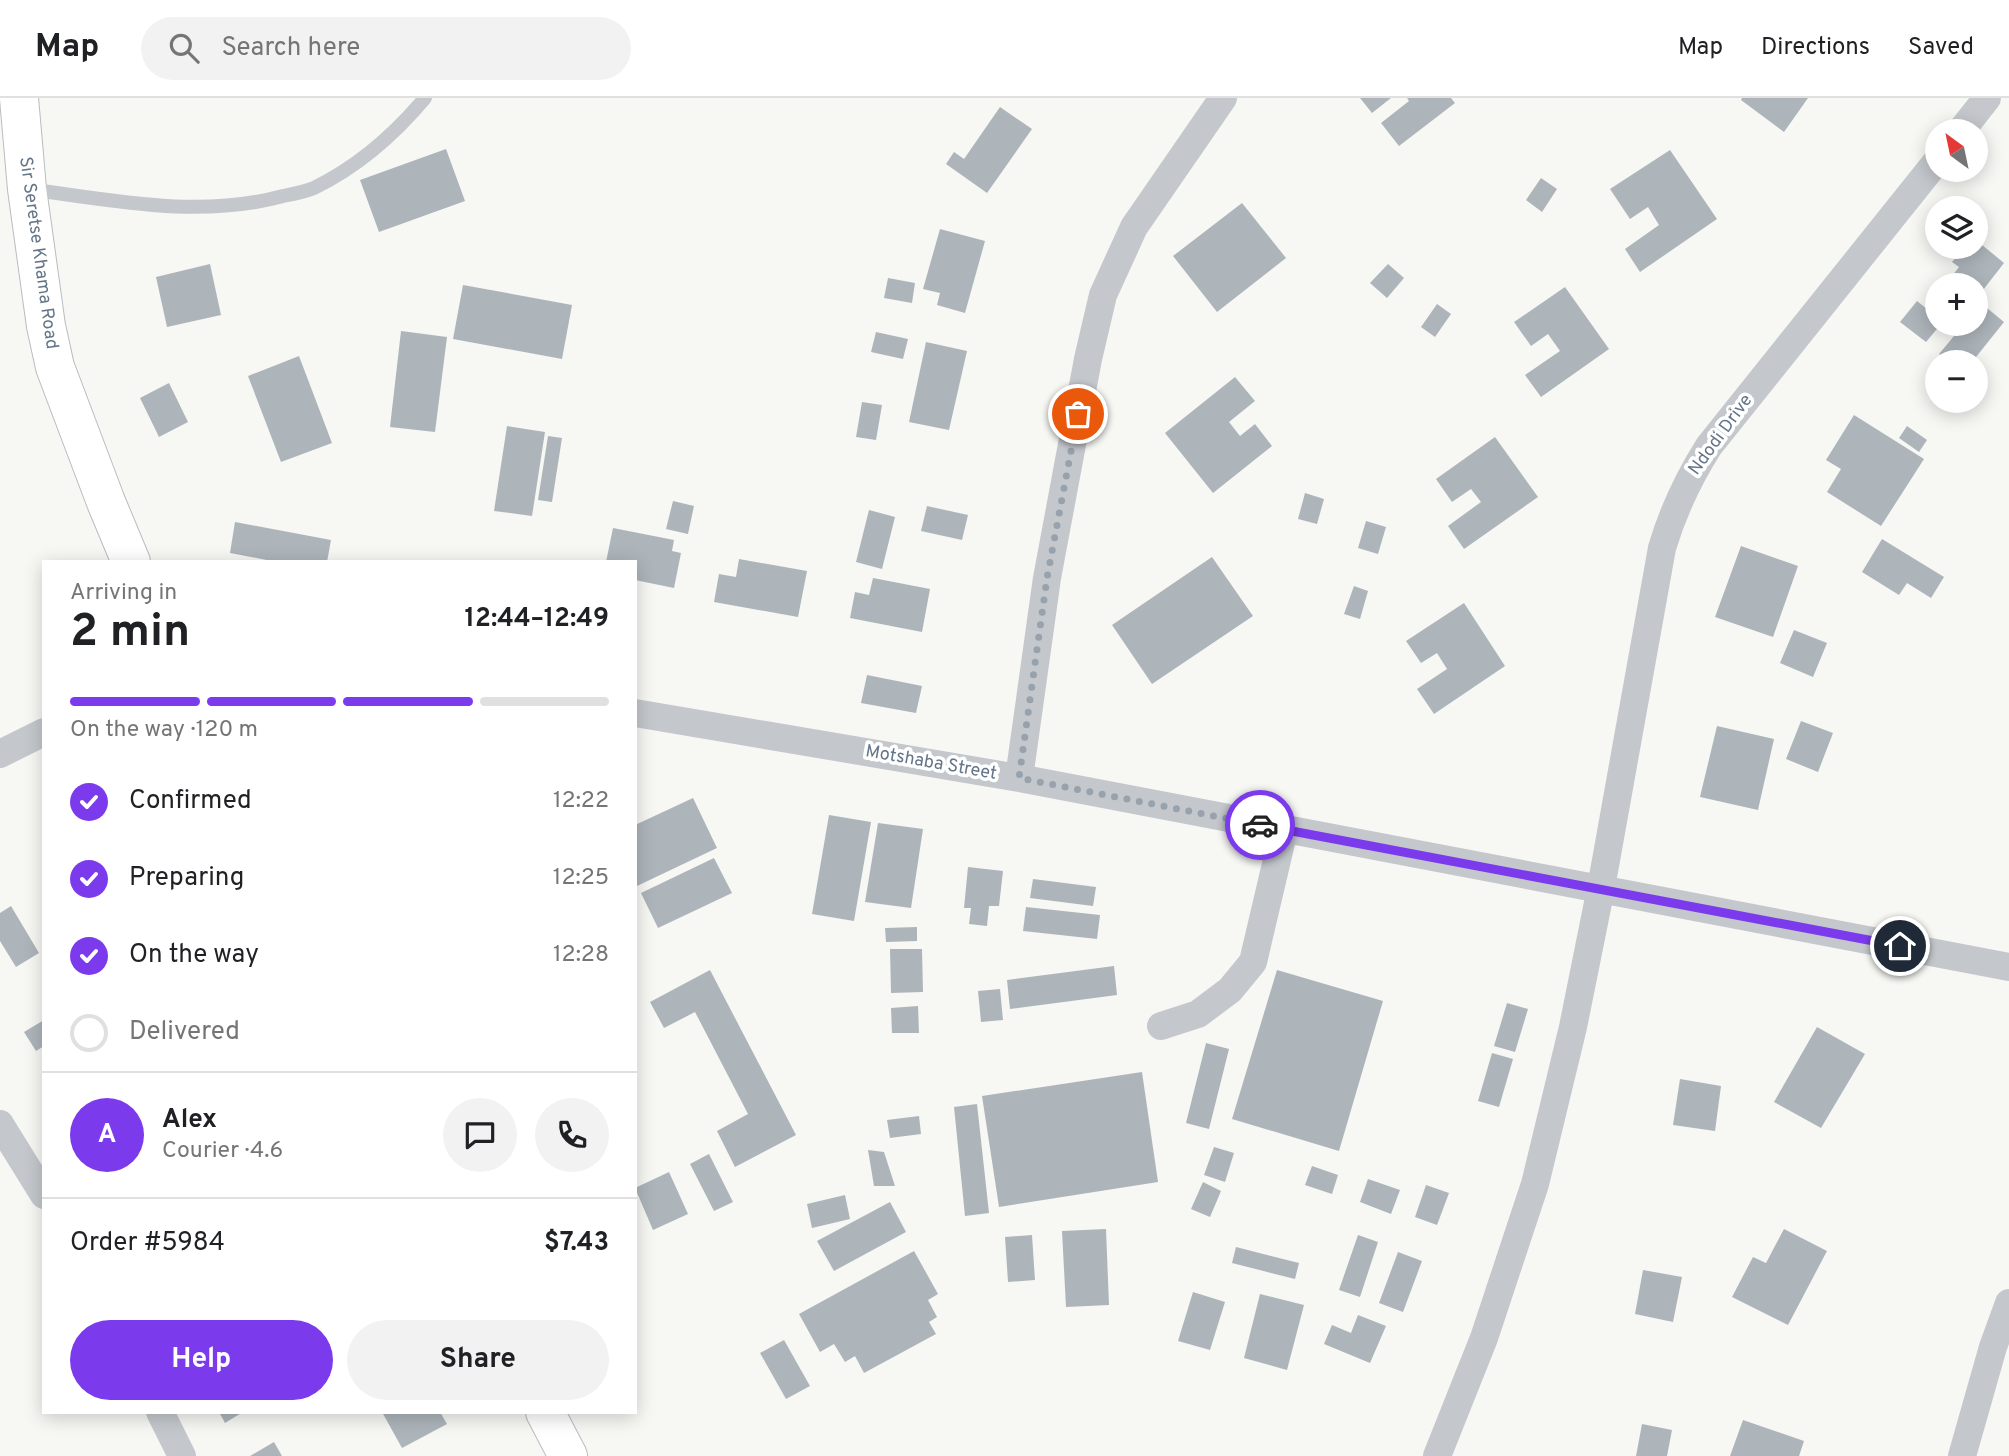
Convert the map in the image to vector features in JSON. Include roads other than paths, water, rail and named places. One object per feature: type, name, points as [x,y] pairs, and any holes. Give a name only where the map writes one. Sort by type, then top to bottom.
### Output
[{"type":"main road","name":"Sir Seretse Khama Road","points":[[19,98],[27,189],[46,326],[55,367],[130,560]]},
{"type":"main road","points":[[546,1414],[568,1456]]},
{"type":"street","points":[[1019,778],[1047,578],[1088,359],[1103,295],[1134,226],[1223,98]]},
{"type":"street","points":[[1970,119],[1987,98]]},
{"type":"street","name":"Ndodi Drive","points":[[1437,1456],[1484,1338],[1535,1184],[1573,1027],[1601,888],[1662,548],[1680,495],[1709,446],[1925,176]]},
{"type":"street","name":"Motshaba Street","points":[[637,713],[1019,778],[2009,967]]},
{"type":"street","points":[[0,754],[42,733]]},
{"type":"street","points":[[1161,1026],[1198,1014],[1230,990],[1253,962],[1284,830]]},
{"type":"street","points":[[0,1124],[42,1192]]},
{"type":"street","points":[[1962,1456],[1993,1347],[2009,1303]]},
{"type":"street","points":[[161,1414],[182,1456]]},
{"type":"lane","points":[[27,189],[172,208],[259,203],[312,189],[361,160],[403,125],[425,98]]}]
